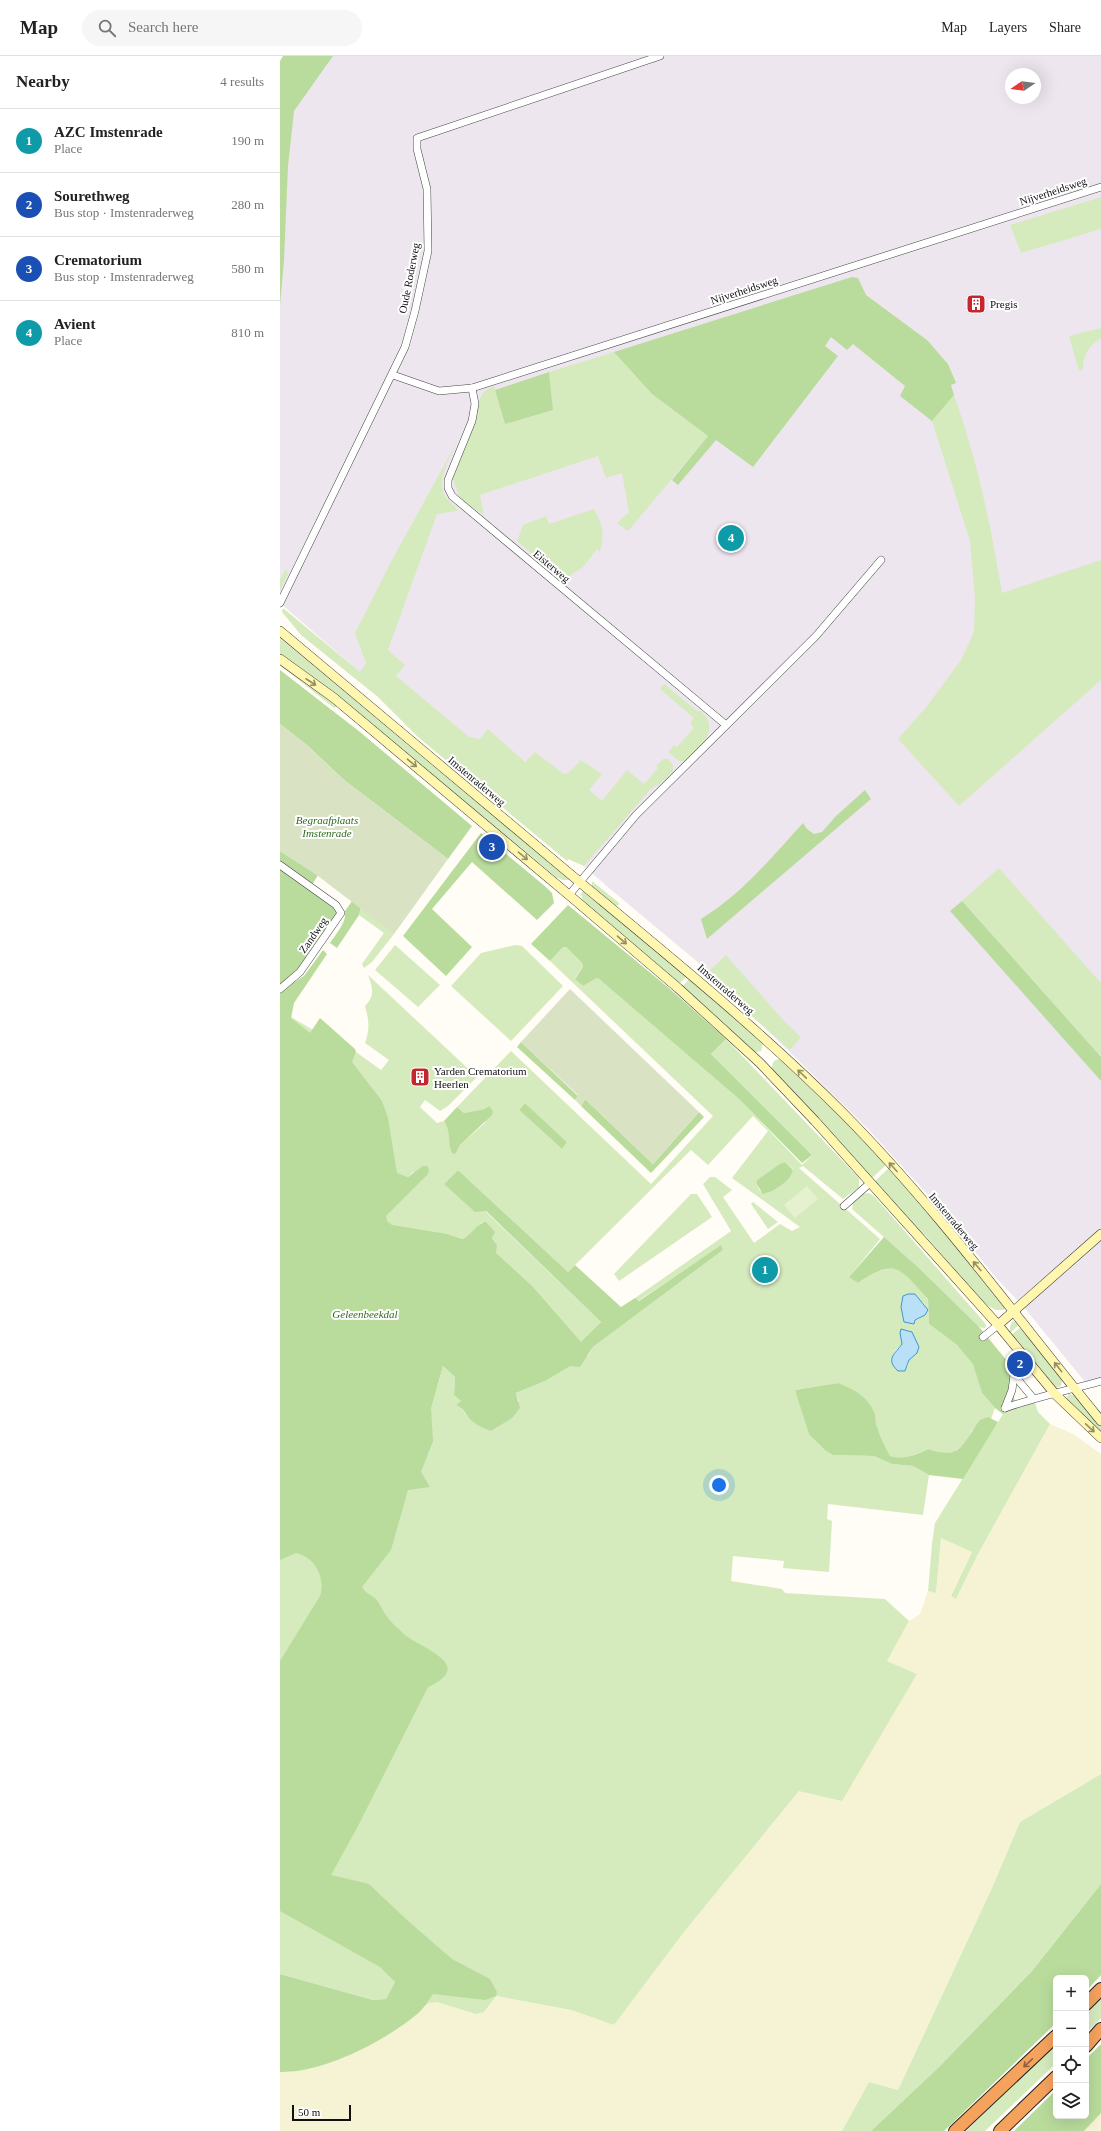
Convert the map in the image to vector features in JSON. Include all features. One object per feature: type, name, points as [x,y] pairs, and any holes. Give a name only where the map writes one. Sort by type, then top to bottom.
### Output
[{"type":"highway","points":[[1089,2001],[1101,1988]]},
{"type":"highway","points":[[1089,2043],[1101,2029]]},
{"type":"highway","points":[[955,2131],[1053,2039]]},
{"type":"highway","points":[[1000,2131],[1053,2080]]},
{"type":"street","name":"Oude Roderweg","points":[[280,603],[379,398],[393,375],[405,347],[428,251],[427,189],[417,149],[417,138],[660,56]]},
{"type":"street","name":"Nijverheidsweg","points":[[393,375],[439,391],[472,388],[1101,187]]},
{"type":"street","name":"Eisterweg","points":[[472,388],[475,404],[472,420],[448,480],[448,488],[452,496],[726,725]]},
{"type":"street","points":[[570,895],[636,815],[816,636],[881,560]]},
{"type":"street","name":"Imstenraderweg","points":[[280,631],[581,882],[774,1047],[843,1113],[908,1184],[1014,1311],[1101,1420]]},
{"type":"street","points":[[280,659],[334,698],[570,895],[678,988],[760,1063],[998,1325],[1055,1394],[1101,1438]]},
{"type":"street","name":"Zandweg","points":[[280,865],[336,905],[340,913],[300,972],[280,989]]},
{"type":"street","points":[[844,1206],[870,1183]]},
{"type":"street","points":[[983,1337],[1101,1234]]},
{"type":"street","points":[[1033,1398],[1014,1375],[1012,1390],[1005,1408],[1033,1398],[1055,1394],[1101,1381]]},
{"type":"shaded area","points":[[313,56],[1101,56],[1101,1378],[1086,1383],[1022,1305],[996,1278],[940,1208],[868,1129],[700,964],[609,888],[280,603],[280,103]]},
{"type":"shaded area","points":[[1050,1424],[1073,1434],[1101,1454],[1101,1774],[1020,1822],[992,1888],[898,2090],[869,2082],[842,2131],[280,2131],[280,2072],[290,2072],[312,2068],[343,2058],[376,2041],[417,2014],[433,1994],[496,1996],[571,2010],[614,2025],[684,1932],[799,1791],[917,1674],[887,1661],[909,1621],[920,1614],[928,1591],[936,1593],[941,1538],[972,1552],[951,1595],[956,1599],[977,1556]]},
{"type":"shaded area","points":[[1101,2113],[1101,2131],[1084,2131],[1092,2121]]},
{"type":"green space","points":[[283,56],[333,56],[294,111],[288,166],[284,261],[280,305],[280,61]]},
{"type":"green space","points":[[1101,197],[1101,229],[1021,253],[1010,225]]},
{"type":"green space","points":[[852,277],[858,278],[866,295],[927,340],[948,364],[956,383],[951,385],[954,395],[932,421],[900,396],[905,386],[853,344],[847,350],[831,337],[825,346],[838,356],[753,467],[716,440],[678,485],[672,480],[708,436],[652,394],[614,352]]},
{"type":"green space","points":[[1101,328],[1101,338],[1090,347],[1084,359],[1083,369],[1079,371],[1069,336]]},
{"type":"green space","points":[[614,352],[652,394],[708,436],[628,531],[617,523],[629,512],[622,473],[606,478],[598,456],[480,495],[484,515],[460,499],[453,479],[478,413],[481,396],[486,390],[494,386],[505,424],[553,410],[549,372]]},
{"type":"green space","points":[[549,372],[553,410],[505,424],[495,390]]},
{"type":"green space","points":[[954,395],[976,468],[993,543],[1002,593],[1101,560],[1101,680],[959,806],[898,739],[927,706],[961,660],[974,632],[975,599],[970,541],[932,421]]},
{"type":"green space","points":[[458,440],[448,460],[442,482],[445,496],[458,510],[437,514],[388,650],[405,665],[396,676],[469,737],[480,739],[488,729],[525,762],[535,752],[564,774],[568,773],[581,760],[602,774],[589,790],[602,801],[627,770],[644,784],[658,768],[656,766],[663,759],[668,759],[673,765],[673,772],[659,785],[650,790],[584,866],[568,859],[567,861],[418,737],[378,697],[301,635],[282,612],[283,608],[360,672],[366,663],[355,633],[393,558]]},
{"type":"green space","points":[[594,509],[603,535],[600,552],[597,549],[583,567],[568,577],[556,575],[517,541],[523,525],[546,516],[549,524]]},
{"type":"green space","points":[[286,569],[288,574],[280,590],[280,579]]},
{"type":"green space","points":[[280,638],[570,880],[563,880],[556,877],[453,792],[280,655]]},
{"type":"green space","points":[[280,661],[337,706],[334,708],[280,665]]},
{"type":"green space","points":[[280,670],[360,732],[472,826],[448,859],[344,780],[308,746],[280,724]]},
{"type":"green space","points":[[664,684],[697,711],[701,711],[707,718],[709,725],[709,732],[702,745],[684,761],[679,761],[668,752],[674,745],[677,747],[694,728],[690,724],[694,718],[660,689]]},
{"type":"green space","name":"Begraafplaats Imstenrade","points":[[280,724],[308,746],[344,780],[448,859],[394,934],[318,876],[280,851]]},
{"type":"green space","points":[[865,790],[871,799],[707,939],[701,919],[743,887],[803,823],[807,829],[814,834],[822,832],[836,816]]},
{"type":"green space","points":[[481,833],[547,888],[552,893],[554,903],[537,920],[472,862],[432,909],[472,947],[446,976],[403,936]]},
{"type":"green space","points":[[280,851],[318,875],[312,885],[280,862]]},
{"type":"green space","points":[[280,867],[336,910],[337,916],[317,953],[280,986]]},
{"type":"green space","points":[[999,868],[1101,983],[1101,1054],[1099,1055],[962,901]]},
{"type":"green space","points":[[592,881],[619,903],[619,905],[612,905],[592,887]]},
{"type":"green space","points":[[584,890],[688,975],[679,984],[583,902],[581,894]]},
{"type":"green space","points":[[352,901],[361,907],[359,915],[337,948],[330,943],[343,924],[345,911]]},
{"type":"green space","points":[[962,901],[1101,1057],[1101,1081],[950,911]]},
{"type":"green space","points":[[568,905],[670,989],[726,1039],[711,1054],[812,1155],[802,1163],[739,1099],[599,979],[597,978],[583,986],[575,979],[583,967],[582,963],[566,947],[563,947],[550,961],[531,944]]},
{"type":"green space","points":[[361,907],[394,934],[372,962],[364,968],[362,964],[384,933],[359,915]]},
{"type":"green space","points":[[395,945],[440,985],[418,1007],[375,970]]},
{"type":"green space","points":[[516,945],[522,946],[563,986],[511,1041],[451,986],[481,953]]},
{"type":"green space","points":[[563,947],[566,947],[582,963],[583,967],[575,978],[583,986],[597,978],[599,979],[739,1099],[802,1165],[812,1155],[711,1054],[726,1039],[859,1179],[859,1187],[843,1199],[803,1166],[799,1168],[880,1239],[850,1276],[858,1283],[871,1275],[890,1268],[904,1273],[928,1299],[929,1324],[957,1345],[974,1364],[982,1393],[995,1408],[991,1419],[988,1418],[972,1430],[964,1445],[953,1452],[942,1454],[928,1449],[909,1456],[895,1458],[890,1457],[878,1432],[875,1416],[838,1383],[795,1390],[800,1403],[826,1451],[833,1455],[874,1456],[892,1464],[913,1466],[929,1475],[923,1515],[828,1504],[827,1519],[832,1521],[829,1572],[783,1568],[784,1561],[733,1556],[731,1581],[782,1589],[785,1593],[885,1599],[909,1621],[887,1661],[917,1674],[842,1801],[799,1791],[684,1932],[614,2025],[571,2010],[496,1996],[484,2012],[476,2014],[437,2002],[429,2003],[420,2009],[379,2004],[396,1997],[401,1981],[383,1969],[395,1982],[386,1999],[373,2000],[280,1974],[280,993],[291,1017],[332,1041],[351,1062],[356,1052],[381,1070],[389,1060],[365,1043],[368,1033],[368,1024],[365,1006],[372,995],[368,975],[477,1077],[448,1106],[440,1111],[425,1100],[420,1107],[437,1123],[444,1121],[456,1153],[460,1145],[485,1123],[489,1106],[484,1109],[464,1113],[457,1107],[511,1051],[651,1184],[713,1116],[550,961]],"holes":[[[525,1103],[567,1142],[562,1149],[519,1110]],[[753,1116],[768,1131],[732,1178],[800,1227],[792,1231],[780,1224],[754,1243],[723,1197],[732,1190],[715,1177],[710,1177],[703,1184],[731,1231],[635,1298],[638,1301],[720,1246],[723,1250],[593,1347],[588,1356],[581,1343],[601,1322],[485,1211],[444,1184],[458,1170],[568,1272],[691,1150],[708,1165]],[[785,1162],[793,1169],[785,1183],[770,1191],[760,1191],[756,1183],[757,1180]],[[414,1171],[400,1201],[393,1208],[399,1174],[408,1177]],[[482,1222],[497,1245],[389,1231],[390,1224],[406,1230],[445,1234],[463,1239],[469,1236]],[[919,1299],[925,1305],[919,1319],[915,1320]],[[900,1334],[917,1353],[909,1360],[908,1367],[894,1352],[902,1344]],[[448,1342],[545,1381],[516,1393],[519,1401],[500,1425],[491,1431],[468,1417],[460,1406],[456,1405],[461,1401],[454,1395],[455,1377],[443,1366],[436,1392]]]},
{"type":"green space","name":"Geleenbeekdal","points":[[323,950],[327,954],[294,1003],[291,1018],[310,1033],[320,1018],[355,1049],[356,1052],[352,1062],[382,1101],[388,1118],[397,1173],[408,1177],[423,1166],[427,1166],[429,1169],[428,1174],[386,1216],[387,1221],[392,1225],[447,1234],[463,1239],[477,1227],[486,1222],[495,1232],[492,1238],[497,1245],[496,1253],[533,1287],[581,1342],[601,1322],[486,1211],[475,1212],[444,1184],[458,1170],[568,1272],[575,1265],[621,1307],[635,1298],[639,1301],[721,1245],[723,1250],[593,1347],[580,1367],[570,1366],[545,1381],[516,1393],[520,1408],[512,1418],[491,1431],[474,1423],[462,1409],[456,1405],[461,1401],[454,1395],[455,1377],[443,1366],[431,1408],[433,1441],[421,1472],[430,1487],[408,1490],[391,1550],[362,1587],[379,1602],[390,1620],[405,1635],[441,1658],[447,1665],[447,1672],[442,1679],[428,1687],[357,1828],[331,1875],[369,1884],[407,1920],[452,1959],[490,1979],[497,1992],[496,1996],[485,2000],[433,1994],[419,2013],[370,2045],[333,2062],[297,2071],[280,2072],[280,1974],[373,2000],[386,1999],[395,1982],[380,1967],[280,1911],[280,1661],[320,1596],[321,1582],[320,1576],[314,1564],[303,1555],[296,1553],[280,1560],[280,991],[304,976]]},
{"type":"green space","points":[[726,955],[784,1021],[801,1037],[790,1050],[705,975]]},
{"type":"green space","points":[[691,977],[763,1043],[761,1051],[753,1053],[682,987]]},
{"type":"green space","points":[[570,989],[699,1112],[653,1164],[585,1099],[581,1106],[575,1100],[578,1095],[521,1042]]},
{"type":"green space","points":[[521,1042],[578,1096],[575,1100],[517,1047]]},
{"type":"green space","points":[[784,1059],[887,1164],[871,1179],[771,1069],[774,1061]]},
{"type":"green space","points":[[585,1099],[653,1164],[699,1112],[704,1117],[651,1173],[581,1106]]},
{"type":"green space","points":[[525,1103],[567,1142],[562,1149],[519,1110]]},
{"type":"green space","points":[[489,1106],[493,1111],[492,1115],[460,1145],[456,1153],[453,1154],[450,1147],[448,1130],[444,1121],[457,1107],[464,1113],[484,1109]]},
{"type":"green space","points":[[785,1162],[793,1170],[789,1178],[777,1188],[763,1194],[756,1183],[757,1180]]},
{"type":"green space","points":[[890,1167],[1006,1306],[1004,1310],[996,1310],[985,1304],[926,1236],[901,1213],[874,1182]]},
{"type":"green space","points":[[807,1186],[818,1199],[795,1218],[784,1205]]},
{"type":"green space","points":[[869,1193],[874,1196],[984,1322],[986,1325],[985,1328],[978,1327],[919,1268],[852,1209],[853,1203],[863,1194]]},
{"type":"green space","points":[[691,1194],[697,1194],[712,1217],[619,1281],[614,1274]]},
{"type":"green space","points":[[753,1202],[778,1222],[768,1229],[751,1204]]},
{"type":"green space","points":[[884,1237],[919,1268],[980,1328],[1017,1373],[1011,1382],[1016,1408],[1003,1414],[995,1408],[982,1393],[973,1364],[957,1345],[929,1324],[928,1299],[903,1273],[890,1268],[881,1270],[858,1283],[849,1277]]},
{"type":"green space","points":[[1013,1321],[1020,1324],[1010,1333],[1010,1326]]},
{"type":"green space","points":[[1022,1326],[1062,1380],[1061,1386],[1055,1388],[1010,1336]]},
{"type":"green space","points":[[838,1383],[861,1395],[873,1409],[876,1424],[884,1446],[890,1456],[909,1456],[928,1449],[948,1453],[955,1451],[965,1442],[980,1420],[988,1417],[998,1422],[963,1479],[929,1475],[913,1466],[892,1464],[874,1456],[833,1455],[826,1451],[809,1434],[795,1390]]},
{"type":"green space","points":[[1069,1394],[1078,1397],[1101,1426],[1101,1433],[1066,1399]]},
{"type":"green space","points":[[1027,1403],[1035,1403],[1038,1412],[1050,1424],[977,1556],[956,1599],[951,1596],[972,1552],[941,1538],[936,1593],[928,1591],[935,1523],[1003,1414]]},
{"type":"green space","points":[[1101,1774],[1101,1884],[1032,1971],[939,2067],[871,2131],[842,2131],[869,2082],[898,2090],[992,1888],[1020,1822]]},
{"type":"green space","points":[[1101,1884],[1101,1975],[1089,1988],[1089,1975],[1053,1975],[1053,2026],[944,2131],[871,2131],[939,2067],[1032,1971]]},
{"type":"green space","points":[[1101,1997],[1101,2018],[1089,2030],[1089,2011],[1089,2009]]},
{"type":"green space","points":[[1101,2044],[1101,2113],[1084,2131],[1014,2131],[1053,2093],[1053,2119],[1089,2119],[1089,2056]]},
{"type":"green space","points":[[1053,2045],[1053,2066],[985,2131],[966,2131]]},
{"type":"water","points":[[915,1294],[928,1310],[925,1315],[915,1320],[914,1324],[904,1322],[901,1307],[903,1296]]},
{"type":"water","points":[[901,1329],[912,1332],[919,1347],[917,1353],[909,1360],[905,1371],[898,1371],[892,1363],[892,1357],[902,1344],[900,1333]]},
{"type":"place","name":"Pregis","points":[[976,304]]},
{"type":"place","name":"Avient","points":[[731,538]]},
{"type":"place","name":"Crematorium","points":[[492,847]]},
{"type":"place","name":"Yarden Crematorium Heerlen","points":[[420,1077]]},
{"type":"place","name":"AZC Imstenrade","points":[[765,1270]]},
{"type":"place","name":"Sourethweg","points":[[1020,1364]]}]
